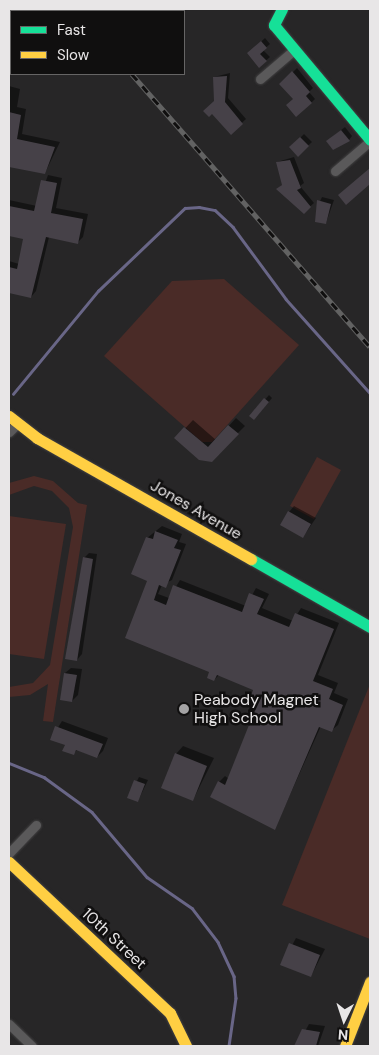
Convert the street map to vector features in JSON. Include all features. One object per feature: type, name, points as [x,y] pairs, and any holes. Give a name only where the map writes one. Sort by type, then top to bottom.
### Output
[{"type":"street","points":[[282,9],[274,25],[370,140],[335,171]]},
{"type":"street","points":[[260,79],[294,50]]},
{"type":"street","name":"Jones Avenue","points":[[11,424],[370,627]]},
{"type":"street","points":[[9,853],[36,825]]},
{"type":"street","name":"10th Street","points":[[9,862],[170,1013],[186,1046]]},
{"type":"street","points":[[345,1046],[370,982]]},
{"type":"street","points":[[9,1024],[32,1046]]},
{"type":"shaded area","points":[[224,279],[299,345],[212,442],[202,442],[104,356],[172,281]]},
{"type":"shaded area","points":[[317,457],[341,470],[314,519],[290,506]]},
{"type":"shaded area","points":[[34,476],[53,481],[78,503],[87,505],[53,722],[43,721],[48,684],[30,695],[9,697],[9,687],[33,683],[50,665],[73,527],[69,508],[52,491],[34,486],[9,495],[9,483]]},
{"type":"shaded area","points":[[9,516],[66,524],[44,659],[9,654]]},
{"type":"shaded area","points":[[370,684],[370,939],[282,905]]},
{"type":"building","points":[[261,41],[267,48],[260,54],[267,61],[259,68],[247,53]]},
{"type":"building","points":[[292,71],[310,92],[306,96],[312,103],[296,117],[286,105],[293,99],[279,84]]},
{"type":"building","points":[[227,76],[225,102],[243,124],[231,135],[212,114],[209,117],[203,111],[214,101],[213,77]]},
{"type":"building","points":[[9,112],[21,115],[17,139],[55,147],[45,174],[9,167]]},
{"type":"building","points":[[341,130],[350,141],[333,150],[326,141]]},
{"type":"building","points":[[300,137],[309,146],[298,157],[289,147]]},
{"type":"building","points":[[290,160],[301,188],[297,190],[311,207],[304,214],[276,189],[282,185],[276,162]]},
{"type":"building","points":[[370,168],[370,184],[346,205],[338,195]]},
{"type":"building","points":[[41,180],[57,183],[51,213],[83,219],[78,244],[46,237],[31,298],[9,293],[9,267],[17,269],[23,239],[9,236],[9,206],[34,211]]},
{"type":"building","points":[[317,200],[331,204],[326,224],[315,222]]},
{"type":"building","points":[[264,398],[269,402],[254,420],[249,416]]},
{"type":"building","points":[[228,425],[239,434],[212,462],[199,460],[174,438],[184,427],[208,447]]},
{"type":"building","points":[[288,511],[311,524],[303,538],[280,525]]},
{"type":"building","name":"Peabody Magnet High School","points":[[155,531],[178,540],[174,548],[181,550],[166,588],[159,585],[154,600],[166,605],[173,585],[242,612],[249,593],[264,599],[257,614],[289,627],[295,613],[334,629],[313,681],[333,689],[329,699],[343,705],[332,732],[319,727],[275,830],[210,797],[218,781],[225,785],[259,700],[251,696],[253,690],[217,675],[214,681],[207,678],[209,672],[125,638],[147,581],[131,574],[146,537],[153,539]]},
{"type":"building","points":[[83,557],[93,559],[77,661],[65,659]]},
{"type":"building","points":[[64,673],[77,675],[72,702],[60,700]]},
{"type":"building","points":[[55,726],[103,744],[97,758],[76,750],[74,755],[62,751],[65,745],[50,740]]},
{"type":"building","points":[[175,753],[207,766],[193,801],[161,788]]},
{"type":"building","points":[[134,780],[145,784],[138,802],[127,798]]},
{"type":"building","points":[[289,943],[320,955],[311,977],[280,965]]},
{"type":"building","points":[[302,1029],[320,1032],[316,1046],[294,1046]]},
{"type":"waterway","points":[[13,394],[98,291],[185,208],[199,207],[215,210],[233,227],[286,299],[370,393]]},
{"type":"waterway","points":[[9,763],[44,777],[92,812],[147,877],[192,908],[218,942],[234,976],[236,998],[229,1046]]},
{"type":"railway","points":[[133,75],[370,347]]},
{"type":"traffic: fast","points":[[282,9],[274,25],[370,140]]},
{"type":"traffic: fast","points":[[251,559],[370,627]]},
{"type":"traffic: slow","points":[[9,416],[37,438],[251,559]]},
{"type":"traffic: slow","points":[[9,862],[170,1013],[186,1046]]},
{"type":"traffic: slow","points":[[345,1046],[370,982]]},
{"type":"place","name":"Peabody Magnet High School","points":[[184,709]]}]
